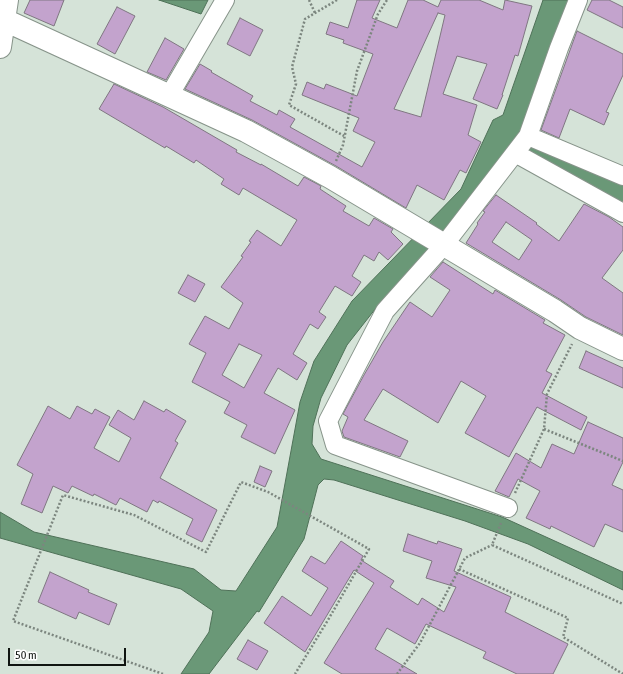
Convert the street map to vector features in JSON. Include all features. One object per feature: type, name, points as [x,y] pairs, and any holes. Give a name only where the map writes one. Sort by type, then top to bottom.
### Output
[{"type":"street","points":[[169,96],[225,0]]},
{"type":"street","points":[[508,508],[335,446],[328,421],[385,311],[444,245],[528,136],[558,48],[578,0]]},
{"type":"street","points":[[0,47],[3,16],[246,132],[330,177],[580,328],[623,349]]},
{"type":"street","points":[[528,136],[623,176]]},
{"type":"street","points":[[515,153],[623,213]]},
{"type":"path","points":[[309,0],[315,13]]},
{"type":"path","points":[[337,0],[305,19],[292,67],[296,84],[288,105],[344,136]]},
{"type":"path","points":[[330,177],[343,145],[357,71],[378,14],[387,0]]},
{"type":"path","points":[[397,674],[420,643],[465,558],[492,545],[544,429],[547,394],[580,328]]},
{"type":"path","points":[[544,429],[623,461]]},
{"type":"path","points":[[163,674],[13,621],[63,495],[134,516],[206,552],[241,482],[268,492],[369,549],[295,674]]},
{"type":"path","points":[[492,545],[623,604]]},
{"type":"path","points":[[459,569],[568,618],[563,637],[623,674]]},
{"type":"shaded area","points":[[159,0],[208,0],[201,14]]},
{"type":"shaded area","points":[[543,0],[569,0],[518,145],[376,308],[347,345],[321,398],[313,426],[312,444],[321,459],[502,517],[623,572],[623,590],[528,544],[465,521],[334,480],[324,479],[318,485],[304,539],[259,612],[257,611],[209,674],[181,674],[209,632],[213,611],[181,589],[0,538],[0,512],[34,532],[194,569],[221,590],[236,591],[277,527],[300,402],[314,361],[352,301],[461,189],[493,120],[503,115]]},
{"type":"building","points":[[30,0],[64,0],[54,26],[24,13]]},
{"type":"building","points":[[357,0],[380,0],[372,18],[397,28],[408,0],[423,0],[438,7],[441,0],[479,0],[503,10],[505,0],[532,6],[518,56],[515,55],[503,95],[497,109],[473,99],[487,64],[457,56],[443,94],[477,105],[468,135],[481,142],[466,173],[460,170],[444,200],[417,185],[406,208],[336,166],[252,120],[185,89],[200,64],[253,96],[250,101],[277,115],[279,110],[295,119],[290,127],[362,167],[375,142],[353,131],[359,118],[302,95],[307,82],[324,89],[326,84],[357,96],[373,54],[343,43],[344,40],[326,34],[330,22],[348,28]],"holes":[[[438,13],[445,15],[421,117],[394,109]]]},
{"type":"building","points":[[592,0],[609,0],[623,7],[623,28],[587,10]]},
{"type":"building","points":[[117,7],[135,16],[115,54],[97,44]]},
{"type":"building","points":[[240,18],[263,30],[250,56],[227,44]]},
{"type":"building","points":[[577,31],[623,54],[623,75],[606,112],[609,113],[604,125],[570,109],[559,138],[541,130]]},
{"type":"building","points":[[165,38],[184,49],[166,80],[147,72]]},
{"type":"building","points":[[114,84],[163,107],[237,150],[236,152],[261,164],[298,186],[304,177],[321,186],[320,189],[346,206],[343,211],[369,226],[374,218],[393,229],[391,232],[403,244],[388,260],[379,252],[374,261],[364,255],[352,276],[361,282],[352,296],[335,286],[319,312],[326,317],[318,329],[310,324],[293,354],[307,363],[297,380],[278,368],[264,393],[295,410],[275,454],[241,437],[247,425],[224,413],[230,402],[192,382],[206,353],[189,344],[205,316],[229,329],[243,303],[221,287],[243,257],[241,256],[257,230],[281,246],[297,220],[243,188],[239,195],[221,184],[224,179],[196,160],[194,163],[166,146],[165,148],[99,109]],"holes":[[[239,344],[262,355],[244,388],[222,375]]]},
{"type":"building","points":[[496,195],[537,223],[536,224],[559,241],[584,204],[609,217],[623,227],[623,250],[602,278],[623,293],[623,335],[586,317],[561,300],[466,243],[485,212],[483,211]],"holes":[[[506,222],[532,240],[519,260],[492,242]]]},
{"type":"building","points":[[443,262],[493,294],[495,290],[545,320],[543,323],[565,335],[546,371],[552,374],[542,393],[587,417],[581,430],[537,407],[509,457],[465,433],[486,396],[461,381],[438,423],[383,389],[364,420],[408,441],[400,457],[344,437],[342,431],[348,417],[343,414],[383,342],[410,302],[432,317],[450,290],[430,277]]},
{"type":"building","points":[[188,275],[205,284],[195,302],[178,293]]},
{"type":"building","points":[[586,351],[623,368],[623,388],[579,368]]},
{"type":"building","points":[[144,401],[164,412],[166,409],[186,421],[175,441],[178,443],[160,478],[217,510],[202,542],[186,534],[193,519],[159,501],[158,503],[153,500],[147,512],[120,498],[116,505],[94,494],[93,496],[72,486],[68,493],[53,486],[42,513],[21,504],[33,474],[17,465],[48,406],[70,419],[77,406],[92,414],[95,409],[110,417],[94,448],[119,462],[131,438],[109,425],[118,410],[134,420]]},
{"type":"building","points":[[588,422],[623,438],[623,462],[612,485],[623,490],[623,532],[605,524],[594,547],[551,526],[550,529],[526,518],[540,491],[518,479],[509,497],[495,491],[516,453],[541,468],[552,444],[574,454]]},
{"type":"building","points":[[260,466],[272,471],[265,487],[254,482]]},
{"type":"building","points":[[408,534],[437,544],[438,541],[462,549],[454,571],[511,597],[505,612],[568,644],[553,674],[517,674],[483,658],[486,652],[426,624],[415,644],[387,628],[375,649],[417,674],[342,674],[324,663],[374,583],[354,570],[305,652],[264,623],[282,596],[311,616],[328,588],[302,571],[311,556],[325,564],[341,541],[363,556],[361,560],[394,581],[390,587],[418,605],[422,598],[444,612],[456,587],[426,578],[432,561],[403,551]]},
{"type":"building","points":[[50,572],[89,590],[88,592],[117,604],[109,625],[79,612],[76,619],[38,602]]},
{"type":"building","points":[[248,640],[268,651],[257,670],[237,659]]},
{"type":"waterway","points":[[518,145],[623,193]]}]
